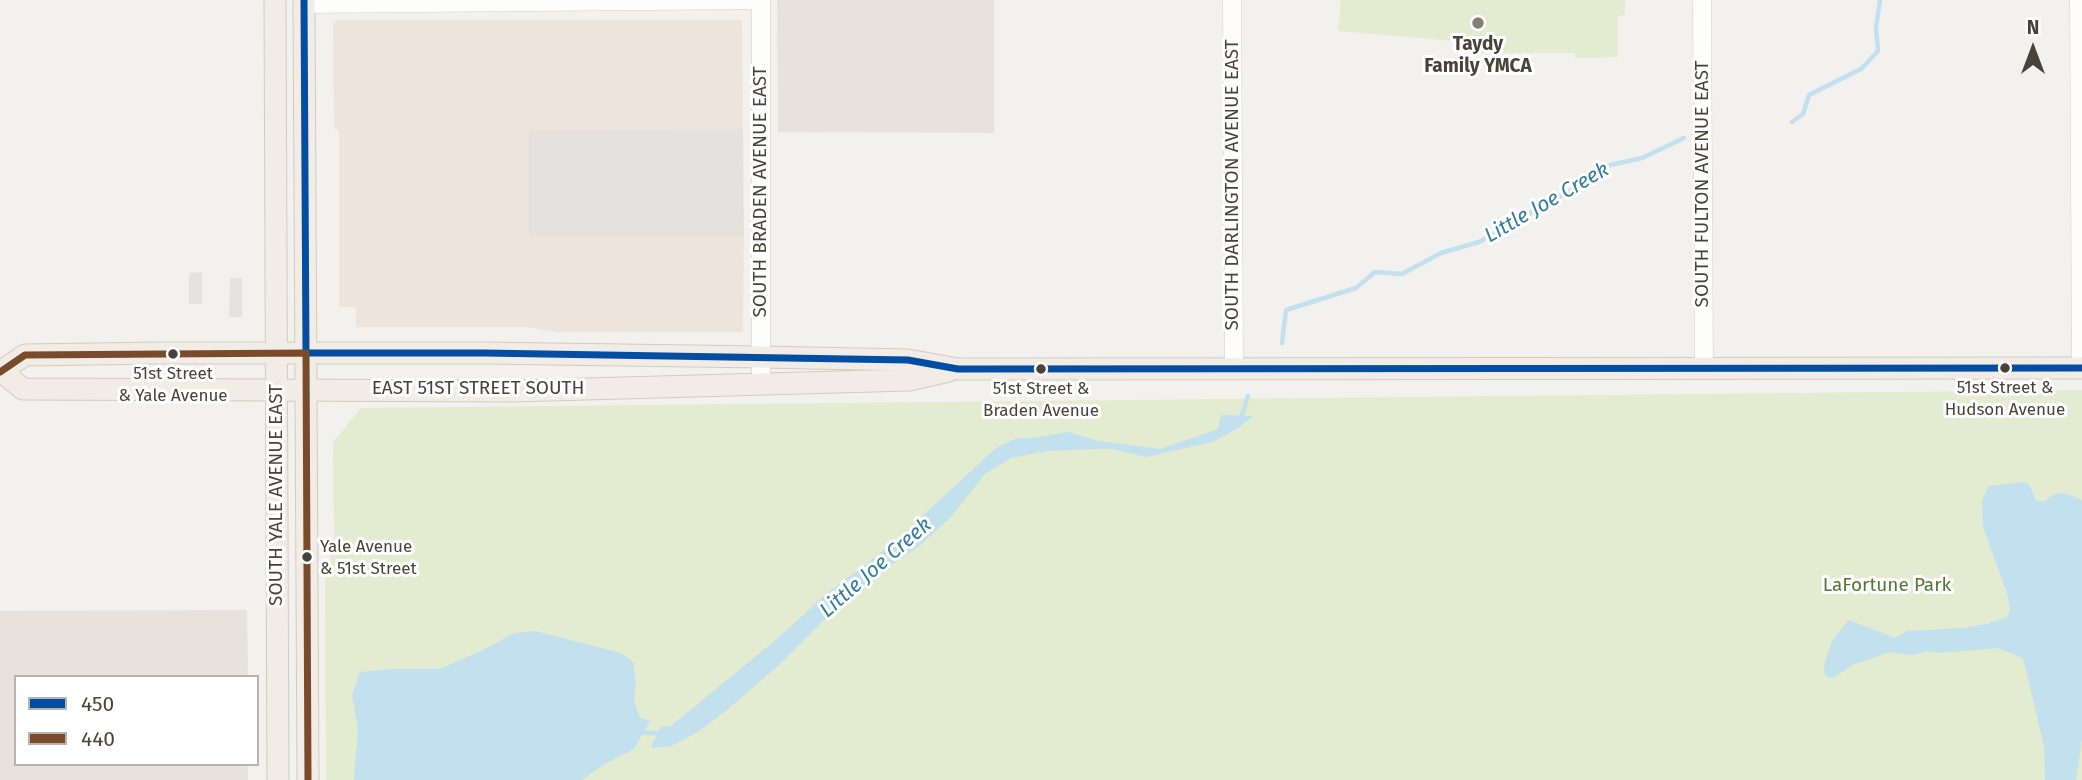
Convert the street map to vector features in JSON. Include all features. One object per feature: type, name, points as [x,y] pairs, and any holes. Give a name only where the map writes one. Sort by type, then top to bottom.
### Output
[{"type":"main road","points":[[275,2],[304,2]]},
{"type":"main road","name":"SOUTH YALE AVENUE EAST","points":[[275,2],[278,780]]},
{"type":"main road","name":"SOUTH YALE AVENUE EAST","points":[[304,2],[307,780]]},
{"type":"main road","name":"EAST 51ST STREET SOUTH","points":[[958,369],[909,380],[515,391],[23,389],[1,372],[25,355],[276,353],[484,353],[908,360],[958,369],[2082,368]]},
{"type":"street","points":[[304,2],[761,0]]},
{"type":"street","name":"SOUTH BRADEN AVENUE EAST","points":[[761,0],[761,385]]},
{"type":"street","name":"SOUTH DARLINGTON AVENUE EAST","points":[[1232,0],[1234,369]]},
{"type":"street","name":"SOUTH FULTON AVENUE EAST","points":[[1702,0],[1704,368]]},
{"type":"street","points":[[2080,0],[2082,368]]},
{"type":"shaded area","points":[[777,0],[994,0],[994,133],[778,132]]},
{"type":"shaded area","points":[[742,20],[743,129],[529,130],[529,236],[744,236],[743,332],[556,332],[527,327],[356,327],[356,307],[339,307],[339,130],[334,129],[333,22]]},
{"type":"shaded area","points":[[743,129],[744,236],[529,236],[529,130]]},
{"type":"shaded area","points":[[202,272],[202,304],[189,304],[189,273]]},
{"type":"shaded area","points":[[230,278],[242,278],[242,317],[229,317]]},
{"type":"shaded area","points":[[247,610],[248,675],[14,675],[14,766],[248,766],[248,780],[0,780],[0,611]]},
{"type":"green space","name":"Taydy Family YMCA","points":[[1341,0],[1625,0],[1625,15],[1618,16],[1618,57],[1575,58],[1575,53],[1466,53],[1466,42],[1338,31]]},
{"type":"green space","name":"LaFortune Park","points":[[2082,390],[2082,780],[326,780],[325,579],[334,544],[333,442],[361,408]]},
{"type":"water","points":[[1221,415],[1254,416],[1212,442],[1146,457],[1113,449],[1096,449],[1047,451],[1011,458],[985,474],[950,518],[918,547],[826,618],[780,664],[728,709],[698,732],[671,746],[651,746],[661,727],[671,726],[778,638],[824,596],[891,545],[996,448],[1017,438],[1068,432],[1098,441],[1160,449],[1218,429]]},
{"type":"water","points":[[2025,482],[2030,486],[2036,501],[2045,501],[2053,495],[2064,493],[2082,500],[2082,738],[2076,780],[2045,780],[2044,746],[2023,658],[1998,648],[1939,653],[1930,651],[1912,655],[1890,652],[1852,665],[1835,677],[1825,675],[1824,665],[1832,641],[1849,620],[1895,638],[1907,631],[1963,628],[2007,617],[2010,610],[2007,593],[1983,527],[1982,501],[1989,486]]},
{"type":"water","points":[[535,631],[621,653],[633,662],[636,684],[634,700],[640,718],[650,721],[634,749],[581,780],[354,780],[358,730],[352,695],[360,672],[440,669],[514,633]]},
{"type":"waterway","name":"Little Joe Creek","points":[[1792,122],[1803,114],[1809,95],[1861,69],[1878,51],[1876,28],[1880,0]]},
{"type":"waterway","name":"Little Joe Creek","points":[[1282,343],[1286,310],[1356,288],[1375,272],[1402,274],[1441,253],[1479,242],[1586,182],[1610,165],[1642,158],[1684,138]]},
{"type":"waterway","name":"Little Joe Creek","points":[[1241,418],[1248,396]]},
{"type":"waterway","name":"Little Joe Creek","points":[[638,732],[664,734]]},
{"type":"transit line","name":"450","points":[[304,0],[306,353],[908,360],[958,369],[2082,368]]},
{"type":"transit line","name":"440","points":[[0,372],[25,355],[306,353],[308,780]]},
{"type":"place","name":"Taydy Family YMCA","points":[[1478,23]]},
{"type":"place","name":"51st Street & Yale Avenue","points":[[173,354]]},
{"type":"place","name":"51st Street & Hudson Avenue","points":[[2005,368]]},
{"type":"place","name":"51st Street & Braden Avenue","points":[[1041,369]]},
{"type":"place","name":"Yale Avenue & 51st Street","points":[[307,557]]}]
